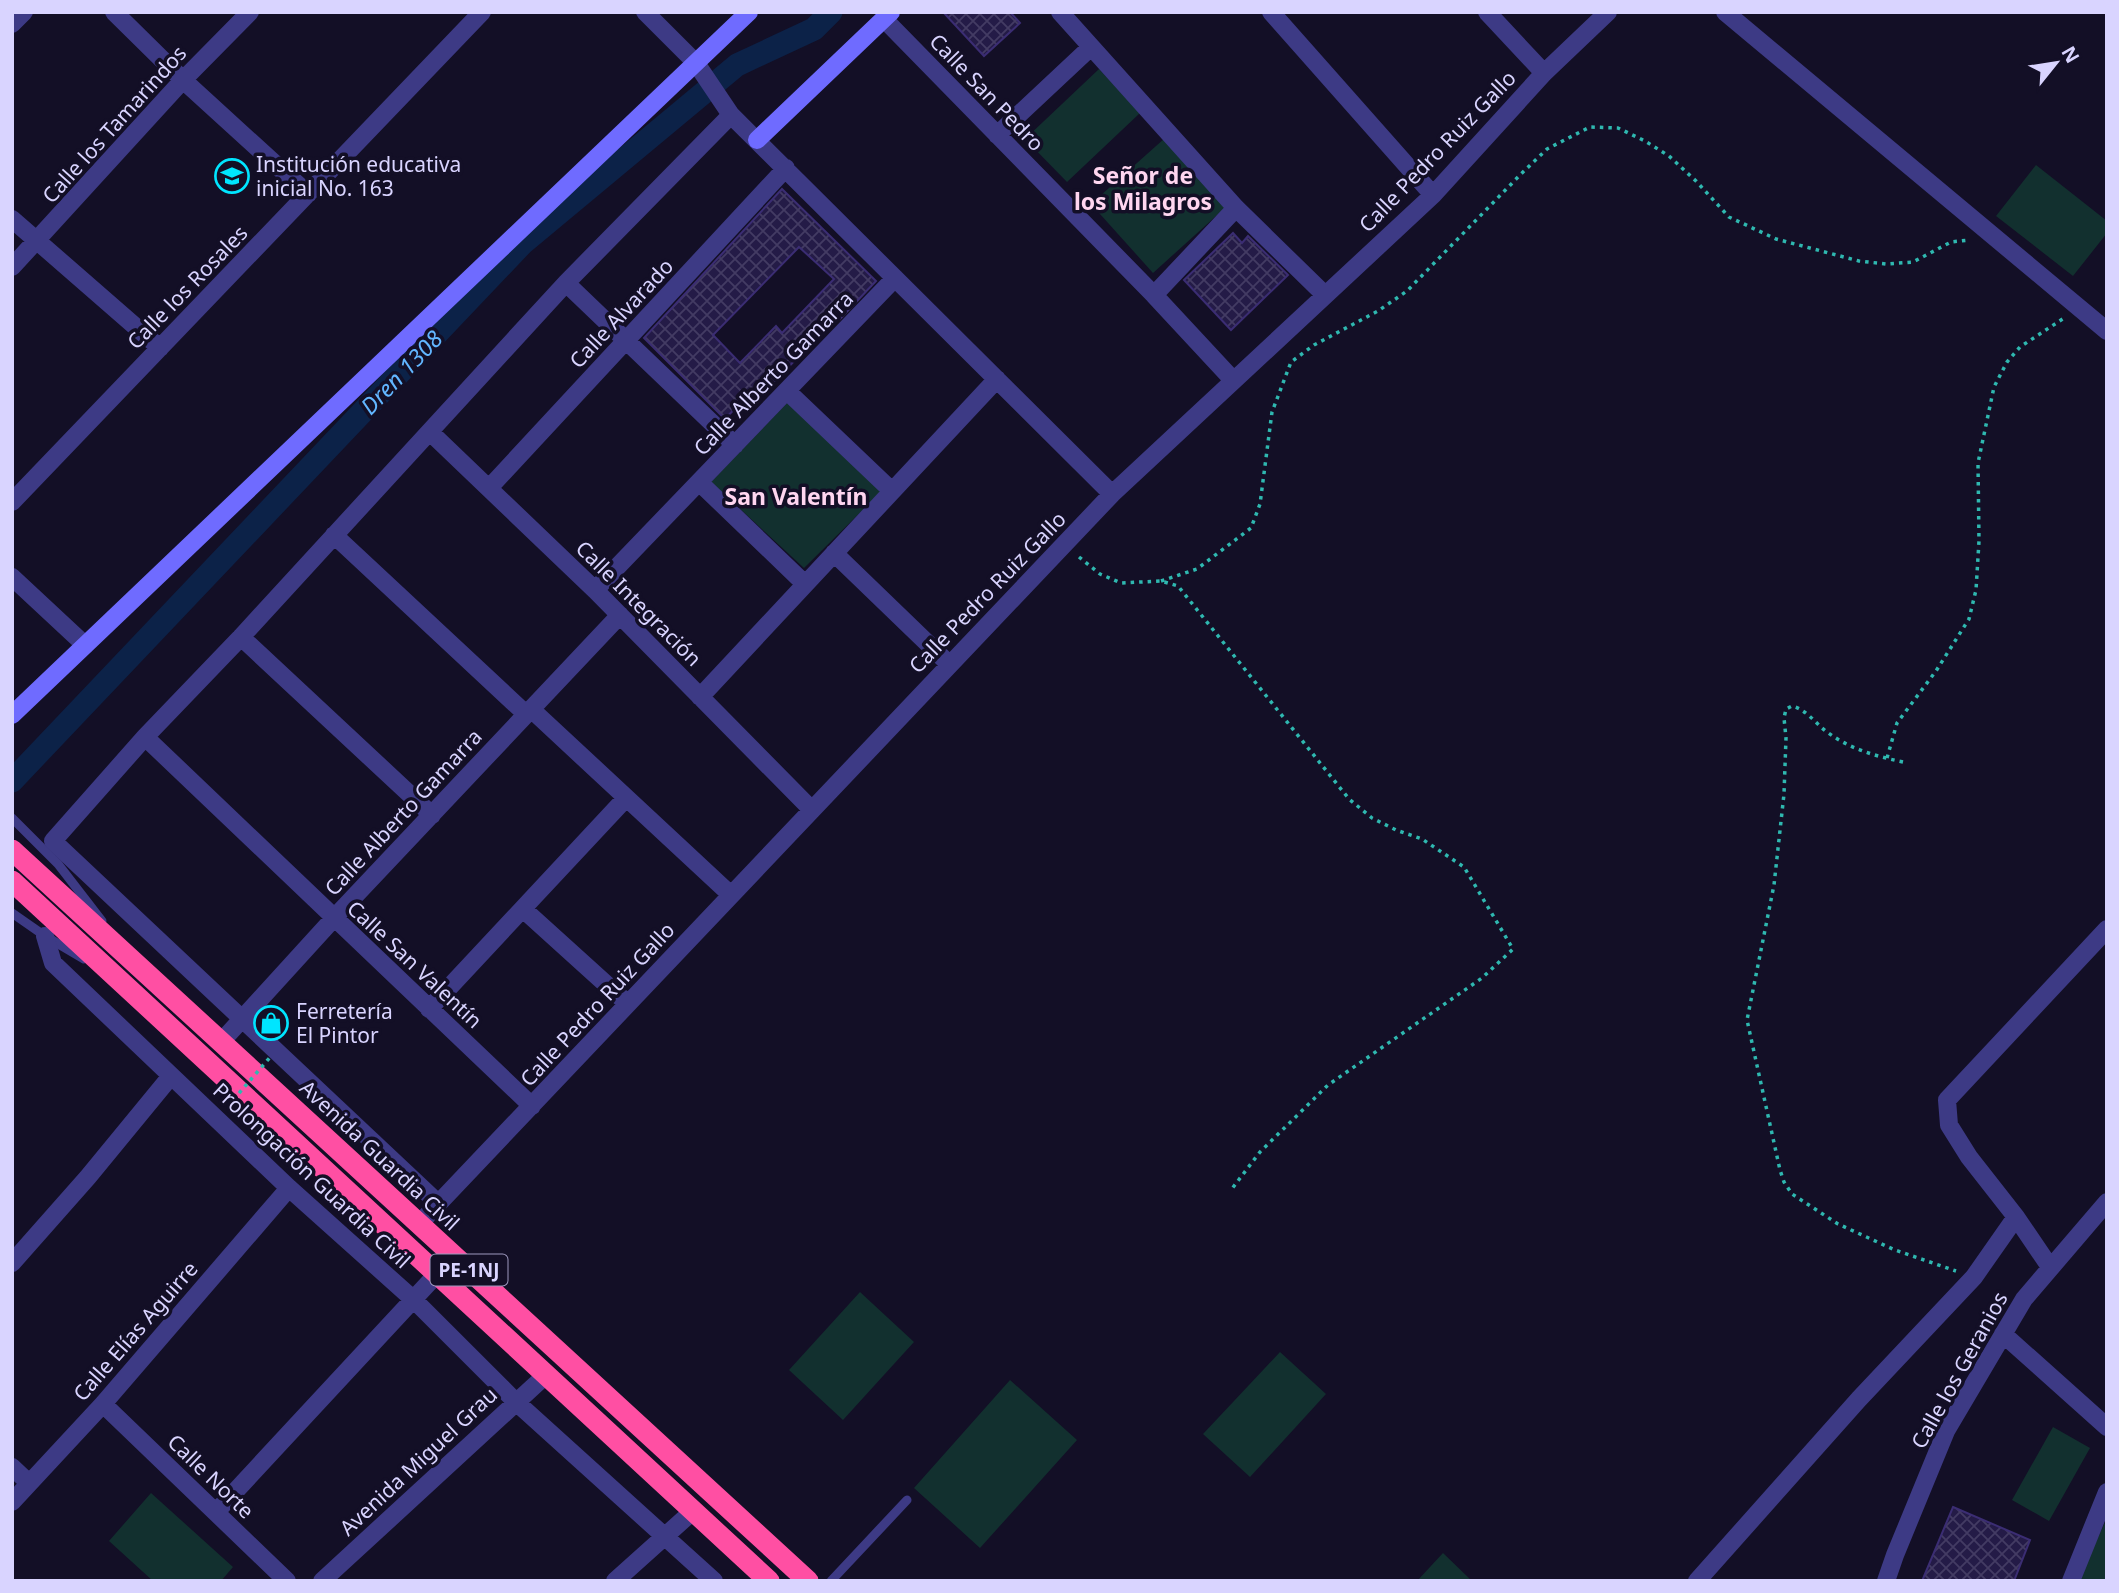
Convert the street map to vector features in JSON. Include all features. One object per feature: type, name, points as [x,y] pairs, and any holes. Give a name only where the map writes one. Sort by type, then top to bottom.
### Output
[{"type":"highway","name":"Avenida Guardia Civil","points":[[15,852],[808,1581]]},
{"type":"highway","name":"PE-1NJ","points":[[12,881],[769,1581]]},
{"type":"street","points":[[12,24],[24,12]]},
{"type":"street","points":[[114,12],[183,80],[308,194]]},
{"type":"street","name":"Calle los Tamarindos","points":[[12,267],[183,80],[250,12]]},
{"type":"street","name":"Calle los Rosales","points":[[12,502],[482,12]]},
{"type":"street","points":[[645,12],[695,63],[731,115],[1112,494]]},
{"type":"street","points":[[12,715],[749,12]]},
{"type":"street","points":[[1059,12],[1236,208],[1325,295]]},
{"type":"street","points":[[1271,12],[1433,195]]},
{"type":"street","points":[[1487,12],[1544,73]]},
{"type":"street","name":"Calle Pedro Ruiz Gallo","points":[[419,1224],[1112,494],[1433,195],[1544,73],[1608,12]]},
{"type":"street","points":[[1725,12],[2107,331]]},
{"type":"street","points":[[757,140],[887,16]]},
{"type":"street","name":"Calle San Pedro","points":[[887,16],[997,135],[1233,380]]},
{"type":"street","points":[[997,135],[1091,47]]},
{"type":"street","points":[[439,1204],[54,841],[145,737],[241,637],[566,283],[731,115]]},
{"type":"street","name":"Calle Alvarado","points":[[489,488],[786,168]]},
{"type":"street","points":[[1154,295],[1236,208]]},
{"type":"street","points":[[12,219],[160,348]]},
{"type":"street","name":"Calle Alberto Gamarra","points":[[595,590],[895,278]]},
{"type":"street","points":[[566,283],[735,445]]},
{"type":"street","points":[[700,697],[997,379]]},
{"type":"street","points":[[787,391],[892,491]]},
{"type":"street","name":"Calle Integración","points":[[430,432],[595,590],[812,810]]},
{"type":"street","points":[[699,482],[805,584]]},
{"type":"street","points":[[334,535],[731,895]]},
{"type":"street","points":[[834,553],[949,664]]},
{"type":"street","points":[[12,577],[85,645]]},
{"type":"street","name":"Calle Alberto Gamarra","points":[[221,1042],[620,615]]},
{"type":"street","points":[[241,637],[432,815]]},
{"type":"street","name":"Calle San Valentín","points":[[145,737],[532,1106]]},
{"type":"street","points":[[429,1009],[626,798]]},
{"type":"street","points":[[523,909],[628,1004]]},
{"type":"street","points":[[2050,1267],[2016,1217],[1969,1157],[1949,1125],[1947,1100],[2107,929]]},
{"type":"street","name":"Prolongación Guardia Civil","points":[[45,936],[53,963],[289,1188],[414,1300],[516,1402],[714,1581]]},
{"type":"street","points":[[12,1263],[172,1076]]},
{"type":"street","name":"Calle Elías Aguirre","points":[[12,1502],[103,1404],[289,1188]]},
{"type":"street","name":"Calle los Geranios","points":[[1886,1581],[1946,1431],[2024,1299],[2107,1202]]},
{"type":"street","points":[[1697,1581],[1859,1399],[1974,1277],[2016,1217]]},
{"type":"street","points":[[216,1512],[438,1275]]},
{"type":"street","points":[[2003,1335],[2107,1427]]},
{"type":"street","name":"Avenida Miguel Grau","points":[[322,1581],[546,1375]]},
{"type":"street","name":"Calle Norte","points":[[103,1404],[287,1581]]},
{"type":"street","points":[[12,1467],[29,1483]]},
{"type":"street","points":[[2071,1581],[2107,1492]]},
{"type":"street","points":[[615,1581],[693,1511]]},
{"type":"lane","points":[[12,818],[58,864],[130,958]]},
{"type":"lane","points":[[12,913],[45,936],[112,974]]},
{"type":"lane","points":[[831,1581],[907,1500]]},
{"type":"path","points":[[1063,545],[1100,573],[1121,583],[1161,581],[1198,569],[1251,528],[1260,504],[1272,412],[1291,362],[1314,345],[1378,311],[1407,291],[1538,158],[1567,138],[1590,127],[1618,128],[1645,141],[1669,156],[1729,217],[1776,239],[1859,261],[1886,264],[1913,262],[1951,242],[1999,242]]},
{"type":"path","points":[[1887,758],[1896,723],[1937,671],[1969,619],[1976,590],[1978,463],[1994,387],[2007,362],[2020,347],[2078,308]]},
{"type":"path","points":[[1161,581],[1178,586],[1349,799],[1372,818],[1422,839],[1464,867],[1513,949],[1482,978],[1328,1085],[1260,1152],[1231,1190]]},
{"type":"path","points":[[1903,762],[1853,748],[1827,732],[1801,708],[1792,706],[1786,709],[1784,794],[1774,885],[1747,1020],[1780,1170],[1792,1194],[1838,1224],[1895,1250],[1974,1277]]},
{"type":"path","points":[[228,1106],[272,1055]]},
{"type":"green space","points":[[1099,69],[1140,113],[1067,182],[1025,139]]},
{"type":"green space","points":[[1165,138],[1226,207],[1153,273],[1091,204]]},
{"type":"green space","points":[[2036,165],[2107,221],[2107,233],[2073,276],[1996,216]]},
{"type":"green space","points":[[788,402],[882,491],[804,568],[711,482]]},
{"type":"green space","points":[[860,1292],[914,1342],[843,1420],[789,1370]]},
{"type":"green space","points":[[1280,1352],[1326,1394],[1250,1477],[1203,1434]]},
{"type":"green space","points":[[1010,1380],[1077,1440],[980,1548],[914,1488]]},
{"type":"green space","points":[[2053,1427],[2090,1448],[2049,1521],[2012,1500]]},
{"type":"green space","points":[[151,1493],[233,1567],[221,1581],[153,1581],[109,1541]]},
{"type":"green space","points":[[2107,1518],[2107,1581],[2078,1581]]},
{"type":"green space","points":[[1443,1553],[1472,1581],[1417,1581]]},
{"type":"building","points":[[943,12],[1010,12],[1020,23],[984,56]]},
{"type":"building","points":[[782,189],[876,281],[840,319],[832,311],[811,334],[816,339],[749,407],[742,401],[725,419],[644,338]],"holes":[[[799,247],[834,279],[782,333],[776,326],[740,363],[713,335]]]},
{"type":"building","points":[[1233,233],[1242,243],[1248,236],[1288,275],[1231,330],[1184,280]]},
{"type":"building","points":[[1953,1507],[2030,1540],[2014,1581],[1922,1581]]},
{"type":"waterway","name":"Dren 1308","points":[[12,781],[522,244],[737,65],[814,29],[831,12]]},
{"type":"place","name":"Institución educativa inicial No. 163","points":[[232,176]]},
{"type":"place","name":"Ferretería El Pintor","points":[[271,1023]]},
{"type":"district","name":"Señor de los Milagros","points":[[1143,188]]},
{"type":"district","name":"San Valentín","points":[[796,496]]}]
